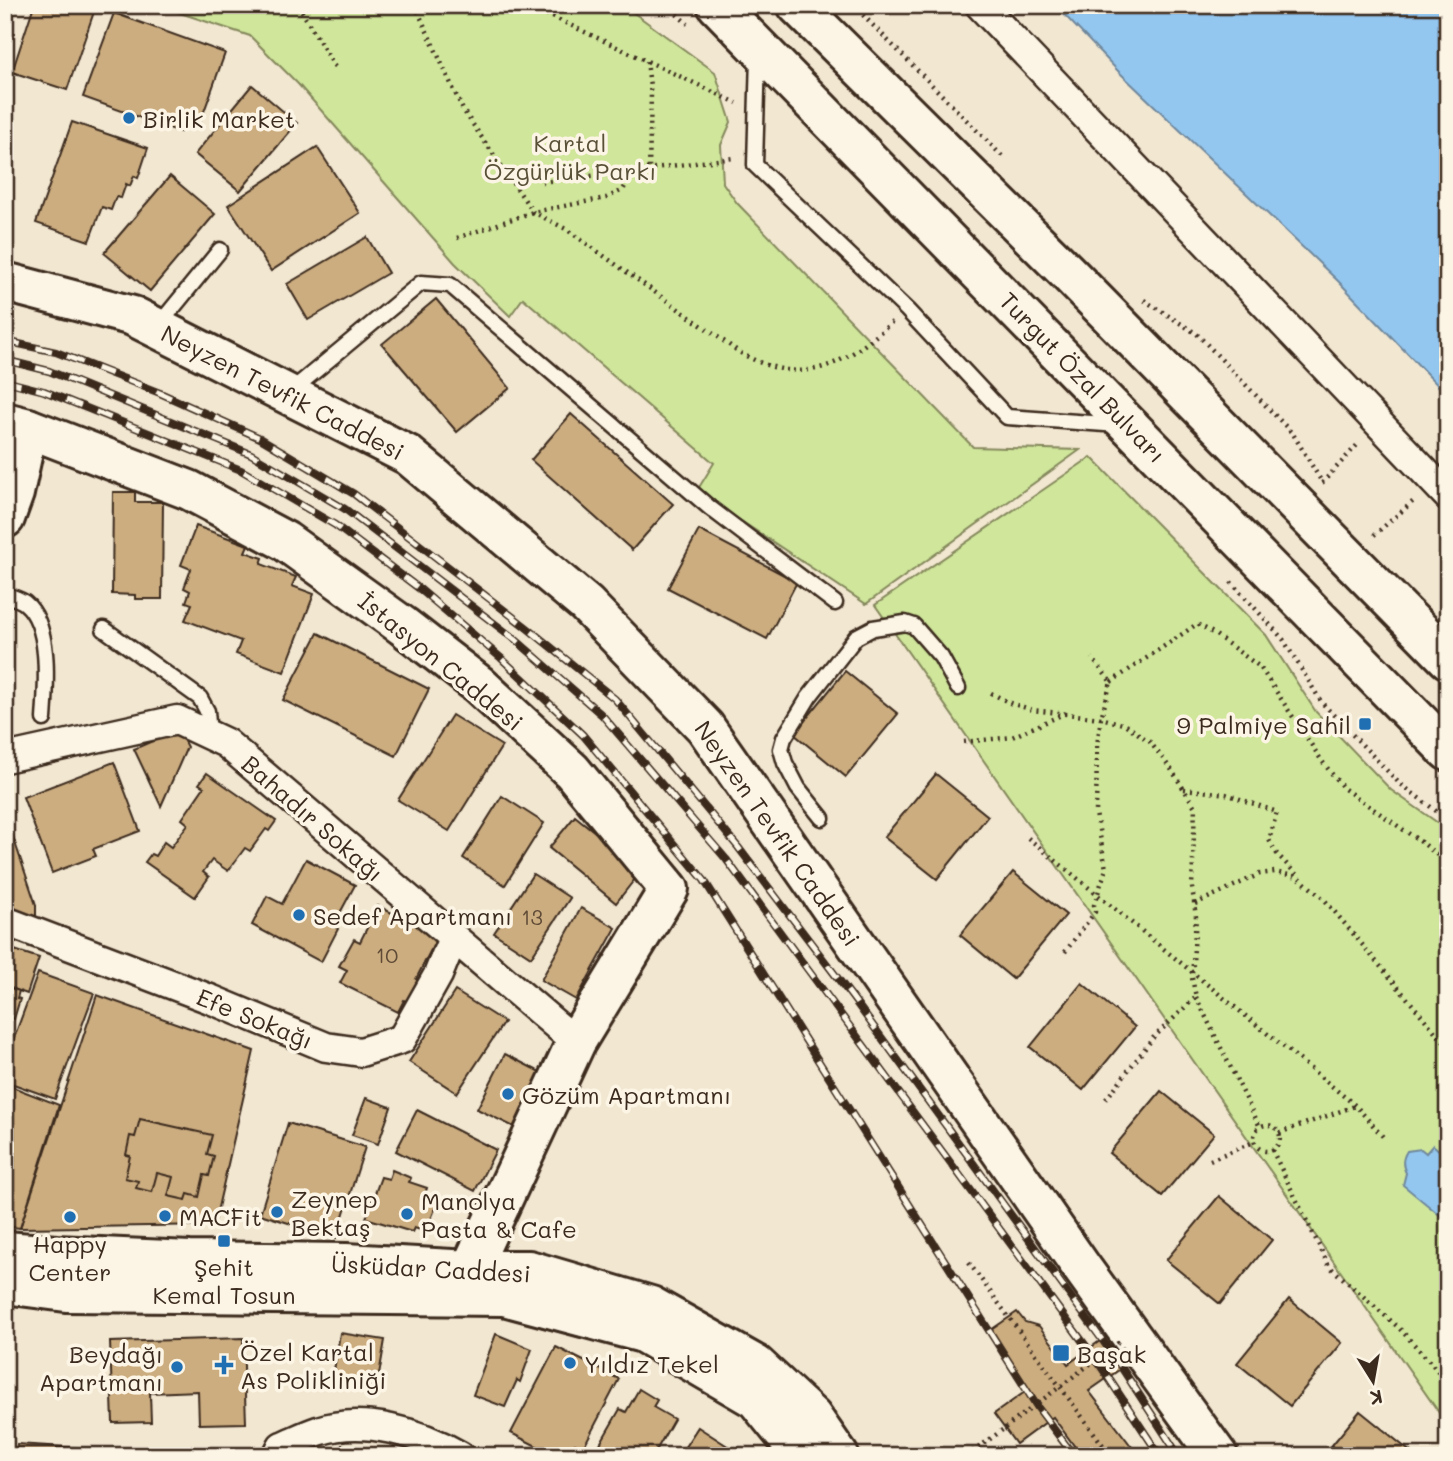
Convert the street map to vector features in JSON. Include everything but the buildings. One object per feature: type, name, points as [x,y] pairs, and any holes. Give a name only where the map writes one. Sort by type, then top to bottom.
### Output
[{"type":"main road","name":"Turgut Özal Bulvarı","points":[[717,5],[1448,751]]},
{"type":"main road","points":[[797,5],[1077,282],[1448,659]]},
{"type":"main road","name":"Neyzen Tevfik Caddesi","points":[[5,282],[133,316],[408,455],[586,604],[705,727],[1082,1268],[1218,1456]]},
{"type":"main road","points":[[8,502],[17,425]]},
{"type":"main road","name":"İstasyon Caddesi","points":[[17,425],[189,489],[285,541],[478,684],[572,771],[669,888],[576,1042],[470,1270]]},
{"type":"main road","name":"Üsküdar Caddesi","points":[[5,1251],[177,1261],[346,1263],[470,1270],[529,1270],[652,1306],[757,1365],[812,1418],[839,1456]]},
{"type":"main road","name":"Üsküdar Caddesi","points":[[5,1284],[66,1293],[504,1296],[643,1333],[756,1399],[802,1456]]},
{"type":"street","points":[[980,5],[1441,489]]},
{"type":"street","name":"Bahadır Sokağı","points":[[5,758],[177,719],[226,743],[576,1042]]},
{"type":"street","name":"Efe Sokağı","points":[[5,921],[210,999],[326,1047],[361,1052],[402,1039],[438,975],[453,938]]},
{"type":"street","points":[[277,1456],[282,1446],[320,1430],[363,1425],[405,1432],[460,1456]]},
{"type":"lane","points":[[758,47],[755,165],[906,310],[1007,417],[1131,425]]},
{"type":"lane","points":[[157,327],[220,250]]},
{"type":"lane","points":[[287,394],[421,283],[450,285],[710,508],[835,603]]},
{"type":"lane","points":[[5,594],[24,603],[41,628],[46,687],[44,719]]},
{"type":"lane","points":[[822,818],[798,788],[781,749],[784,738],[809,698],[856,637],[873,628],[905,623],[914,626],[942,657],[958,688]]},
{"type":"lane","points":[[104,629],[200,698],[206,711],[209,735]]},
{"type":"path","points":[[298,5],[336,69]]},
{"type":"path","points":[[415,5],[463,110],[533,212],[566,229],[739,352],[762,365],[793,370],[821,370],[872,340],[906,310]]},
{"type":"path","points":[[527,5],[756,112]]},
{"type":"path","points":[[853,5],[1005,159]]},
{"type":"path","points":[[647,60],[651,96],[649,169]]},
{"type":"path","points":[[542,182],[755,155]]},
{"type":"path","points":[[457,238],[533,212],[606,198],[623,190],[633,172]]},
{"type":"path","points":[[1135,291],[1144,300],[1197,334],[1293,434],[1322,483],[1331,492]]},
{"type":"path","points":[[1322,483],[1377,422]]},
{"type":"path","points":[[1374,535],[1441,489]]},
{"type":"path","points":[[1366,526],[1384,544]]},
{"type":"path","points":[[1065,952],[1095,912],[1094,905],[1106,869],[1096,813],[1097,745],[1111,682],[1197,624],[1260,667],[1343,788],[1448,863]]},
{"type":"path","points":[[1092,658],[1111,682]]},
{"type":"path","points":[[991,693],[1010,703],[1033,710],[1101,718],[1126,725],[1150,742],[1171,768],[1195,807],[1192,887],[1196,917],[1192,971],[1196,997],[1260,1127]]},
{"type":"path","points":[[964,742],[1012,737],[1067,713]]},
{"type":"path","points":[[1184,789],[1226,793],[1277,812],[1269,840],[1277,854],[1324,899],[1448,1047]]},
{"type":"path","points":[[1028,838],[1356,1106],[1385,1139]]},
{"type":"path","points":[[1195,904],[1260,874],[1275,872],[1298,877]]},
{"type":"path","points":[[1103,1102],[1153,1038],[1196,997]]},
{"type":"path","points":[[1279,1133],[1356,1106]]},
{"type":"path","points":[[1269,1125],[1279,1133],[1279,1144],[1272,1150],[1263,1150],[1255,1142],[1255,1133],[1260,1127],[1269,1125]]},
{"type":"path","points":[[1210,1160],[1255,1142]]},
{"type":"path","points":[[1272,1150],[1329,1266],[1399,1328],[1433,1365],[1448,1388]]},
{"type":"path","points":[[969,1263],[1111,1456]]},
{"type":"path","points":[[967,1456],[1118,1343],[1132,1361]]},
{"type":"green space","name":"Kartal Özgürlük Parkı","points":[[156,5],[623,5],[715,72],[731,122],[721,145],[723,183],[737,203],[973,447],[1080,450],[866,604],[711,501],[698,489],[714,463],[523,298],[510,316],[455,263],[298,84],[250,36]]},
{"type":"green space","points":[[1091,457],[1266,635],[1316,712],[1391,790],[1448,830],[1447,1424],[875,605]]},
{"type":"water","points":[[1055,5],[1448,5],[1448,396],[1338,281],[1120,73]]},
{"type":"water","points":[[1433,1145],[1448,1158],[1448,1222],[1403,1185],[1406,1173],[1403,1159],[1407,1151],[1421,1149],[1426,1153]]},
{"type":"railway","points":[[5,341],[56,352],[160,393],[260,438],[354,494],[615,699],[738,847],[852,997],[1114,1356],[1179,1456]]},
{"type":"railway","points":[[5,360],[49,371],[251,454],[345,509],[516,640],[602,715],[726,859],[1100,1365],[1160,1456]]},
{"type":"railway","points":[[5,381],[44,391],[241,470],[335,525],[421,590],[501,658],[583,735],[704,880],[1038,1408],[1074,1456]]},
{"type":"place","name":"Birlik Market","points":[[129,118]]},
{"type":"place","name":"9 Palmiye Sahil","points":[[1365,724]]},
{"type":"place","name":"Sedef Apartmanı","points":[[299,915]]},
{"type":"place","name":"Gözüm Apartmanı","points":[[508,1094]]},
{"type":"place","name":"Zeynep Bektaş","points":[[277,1212]]},
{"type":"place","name":"Manolya Pasta & Cafe","points":[[407,1214]]},
{"type":"place","name":"MACFit","points":[[165,1216]]},
{"type":"place","name":"Happy Center","points":[[70,1217]]},
{"type":"place","name":"Şehit Kemal Tosun","points":[[224,1241]]},
{"type":"place","name":"Başak","points":[[1061,1353]]},
{"type":"place","name":"Yıldız Tekel","points":[[570,1363]]},
{"type":"place","name":"Özel Kartal As Polikliniği","points":[[224,1365]]},
{"type":"place","name":"Beydağı Apartmanı","points":[[177,1367]]}]
